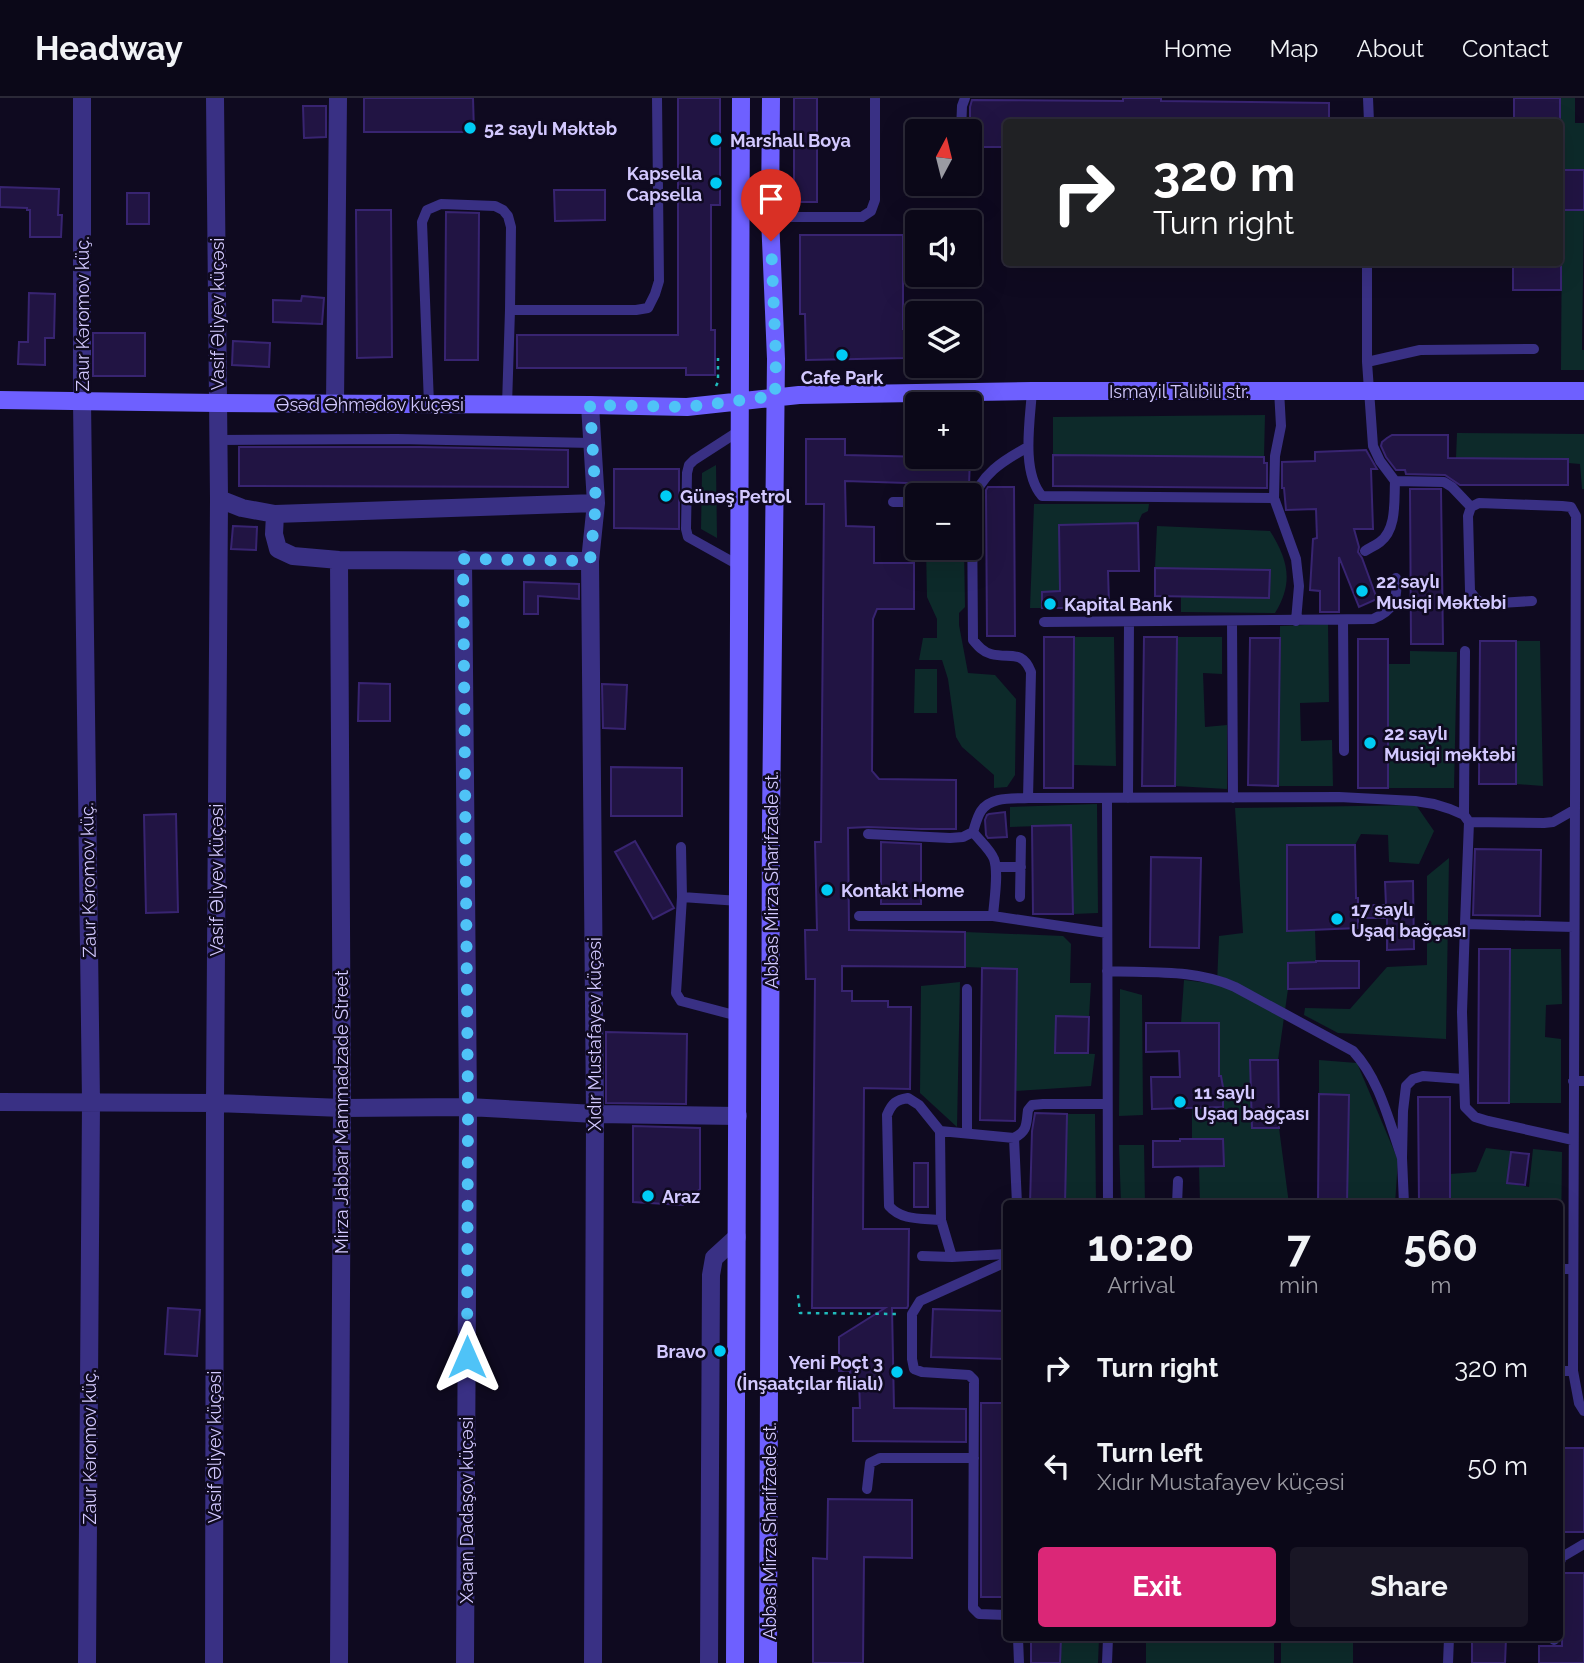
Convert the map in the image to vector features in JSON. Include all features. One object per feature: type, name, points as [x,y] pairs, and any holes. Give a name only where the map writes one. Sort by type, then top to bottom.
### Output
[{"type":"main road","points":[[740,401],[741,98]]},
{"type":"main road","name":"Abbas Mirza Sharifzade st.","points":[[768,1663],[771,822],[776,359],[771,217],[771,98]]},
{"type":"main road","name":"Ismayil Talibili str.","points":[[740,401],[775,396],[1032,391],[1584,391]]},
{"type":"main road","name":"Əsəd Əhmədov küçəsi","points":[[0,400],[687,407],[740,401]]},
{"type":"main road","name":"Abbas Mirza Sharifzade st.","points":[[735,1663],[740,401]]},
{"type":"main road","points":[[739,821],[771,822]]},
{"type":"street","name":"Zaur Kəromov küç.","points":[[82,98],[82,401],[91,1102],[88,1663]]},
{"type":"street","name":"Vasif Əliyev küçəsi","points":[[214,1663],[219,499],[215,98]]},
{"type":"street","points":[[335,403],[338,98]]},
{"type":"street","name":"Xıdır Mustafayev küçəsi","points":[[590,405],[596,503],[590,561],[595,1114],[593,1663]]},
{"type":"street","points":[[219,499],[242,508],[275,514],[596,503]]},
{"type":"street","points":[[275,514],[274,534],[278,549],[293,556],[339,560],[590,561]]},
{"type":"street","name":"Xaqan Dadaşov küçəsi","points":[[463,559],[468,1107],[465,1663]]},
{"type":"street","name":"Mirza Jabbar Mammadzade Street","points":[[339,560],[342,1108],[339,1663]]},
{"type":"street","points":[[0,1101],[215,1103],[342,1108],[468,1107],[595,1114],[738,1116]]},
{"type":"street","points":[[709,1663],[710,1275],[714,1258],[737,1237]]},
{"type":"lane","points":[[510,310],[648,308],[659,281],[657,98]]},
{"type":"lane","points":[[771,217],[862,217],[871,211],[875,200],[875,98]]},
{"type":"lane","points":[[961,119],[965,98]]},
{"type":"lane","points":[[1368,98],[1368,119]]},
{"type":"lane","points":[[429,404],[422,222],[427,210],[441,204],[495,206],[508,216],[511,227],[507,405]]},
{"type":"lane","points":[[1364,551],[1381,541],[1390,531],[1395,481],[1373,446],[1367,362],[1367,266]]},
{"type":"lane","points":[[1367,362],[1420,350],[1534,349]]},
{"type":"lane","points":[[1279,390],[1281,426],[1275,456],[1274,498],[1296,559],[1296,621]]},
{"type":"lane","points":[[1032,391],[1028,447],[1033,484],[1042,496],[1274,498]]},
{"type":"lane","points":[[739,431],[689,465],[685,529],[688,537],[740,566]]},
{"type":"lane","points":[[218,440],[397,439],[592,443]]},
{"type":"lane","points":[[982,484],[1003,461],[1028,447]]},
{"type":"lane","points":[[1395,481],[1444,482],[1471,507]]},
{"type":"lane","points":[[893,502],[905,502]]},
{"type":"lane","points":[[1532,601],[1483,604],[1470,591],[1468,516],[1471,507],[1479,503],[1562,506],[1571,507],[1576,516],[1574,927],[1579,1081],[1573,1140],[1573,1371],[1579,1403],[1584,1411]]},
{"type":"lane","points":[[972,560],[973,640],[981,649],[992,654],[1016,656],[1027,662],[1031,671],[1028,798]]},
{"type":"lane","points":[[1044,622],[1373,620],[1384,614],[1398,594],[1396,578]]},
{"type":"lane","points":[[1343,620],[1344,751]]},
{"type":"lane","points":[[1233,621],[1233,798]]},
{"type":"lane","points":[[1128,799],[1129,622]]},
{"type":"lane","points":[[1465,651],[1467,819],[1462,1012],[1465,1107],[1475,1116],[1573,1140]]},
{"type":"lane","points":[[868,834],[963,837],[973,832],[981,812],[987,805],[996,800],[1028,798],[1339,797],[1434,804],[1467,819],[1544,823],[1574,810]]},
{"type":"lane","points":[[1107,799],[1108,1200]]},
{"type":"lane","points":[[973,832],[988,850],[996,867],[993,916]]},
{"type":"lane","points":[[1020,897],[1021,840]]},
{"type":"lane","points":[[681,847],[682,897],[676,993],[681,1001],[738,1016]]},
{"type":"lane","points":[[996,867],[1021,867]]},
{"type":"lane","points":[[682,897],[739,901]]},
{"type":"lane","points":[[859,916],[993,916],[1107,933]]},
{"type":"lane","points":[[1465,924],[1574,927]]},
{"type":"lane","points":[[1107,971],[1219,979],[1353,1051],[1372,1077],[1402,1158]]},
{"type":"lane","points":[[967,989],[967,1133]]},
{"type":"lane","points":[[1404,1200],[1402,1158],[1406,1086],[1413,1079],[1423,1076],[1463,1079]]},
{"type":"lane","points":[[940,1220],[905,1217],[895,1213],[889,1206],[887,1115],[891,1104],[900,1099],[908,1098],[919,1105],[940,1130],[940,1220],[952,1257]]},
{"type":"lane","points":[[940,1130],[1014,1138],[1025,1129],[1028,1110],[1032,1105],[1107,1104]]},
{"type":"lane","points":[[1014,1138],[1017,1200]]},
{"type":"lane","points":[[1177,1200],[1178,1181]]},
{"type":"lane","points":[[922,1256],[1003,1254]]},
{"type":"lane","points":[[1003,1263],[920,1301],[912,1314],[914,1369],[922,1372],[969,1375],[974,1380],[973,1608],[979,1614],[1003,1615]]},
{"type":"lane","points":[[1563,1269],[1573,1269]]},
{"type":"lane","points":[[1563,1371],[1573,1371]]},
{"type":"lane","points":[[867,1489],[870,1463],[880,1458],[974,1458]]},
{"type":"lane","points":[[1563,1556],[1584,1544]]},
{"type":"lane","points":[[1018,1641],[1018,1663]]},
{"type":"lane","points":[[1107,1663],[1108,1641]]},
{"type":"lane","points":[[1448,1663],[1449,1641]]},
{"type":"path","points":[[714,388],[718,382],[718,358]]},
{"type":"path","points":[[798,1295],[800,1313],[912,1314]]},
{"type":"green space","points":[[1560,98],[1575,98],[1575,123],[1584,123],[1584,170],[1563,170],[1563,119],[1560,119]]},
{"type":"green space","points":[[1563,210],[1584,210],[1584,370],[1561,370]]},
{"type":"green space","points":[[1265,415],[1264,457],[1053,455],[1053,417]]},
{"type":"green space","points":[[1457,433],[1584,434],[1584,489],[1580,464],[1568,463],[1568,459],[1456,458]]},
{"type":"green space","points":[[716,465],[717,538],[701,529],[702,473]]},
{"type":"green space","points":[[1034,504],[1149,504],[1148,511],[1142,514],[1138,523],[1059,525],[1060,591],[1042,592],[1042,608],[1030,608]]},
{"type":"green space","points":[[1157,526],[1270,531],[1285,562],[1287,581],[1275,613],[1181,612],[1181,597],[1269,598],[1270,570],[1155,568]]},
{"type":"green space","points":[[926,560],[964,560],[965,607],[959,613],[959,625],[968,673],[995,675],[1016,699],[1015,775],[1007,787],[994,788],[994,775],[962,747],[956,737],[948,679],[942,660],[919,660],[923,638],[937,638],[937,619],[927,597]]},
{"type":"green space","points":[[1328,624],[1329,702],[1300,703],[1301,741],[1332,740],[1333,786],[1278,786],[1280,626]]},
{"type":"green space","points":[[1074,637],[1114,637],[1116,766],[1074,765]]},
{"type":"green space","points":[[1177,637],[1222,637],[1222,674],[1203,673],[1205,727],[1227,725],[1227,789],[1175,786]]},
{"type":"green space","points":[[1516,641],[1540,641],[1543,786],[1516,784]]},
{"type":"green space","points":[[1410,651],[1457,652],[1454,788],[1388,788],[1388,664],[1410,664]]},
{"type":"green space","points":[[915,669],[937,669],[937,713],[914,713]]},
{"type":"green space","points":[[1097,804],[1098,913],[1073,914],[1071,825],[1010,827],[1010,807]]},
{"type":"green space","points":[[1416,805],[1434,831],[1419,864],[1389,862],[1388,835],[1361,834],[1355,845],[1287,845],[1287,873],[1315,898],[1287,899],[1287,930],[1315,930],[1316,962],[1288,963],[1288,989],[1278,1060],[1251,1087],[1222,1087],[1221,1076],[1190,1077],[1219,1023],[1181,1023],[1184,980],[1217,984],[1219,936],[1243,933],[1235,808]]},
{"type":"green space","points":[[1449,858],[1446,1039],[1338,1033],[1304,1015],[1305,1008],[1350,1009],[1387,967],[1427,965],[1427,876]]},
{"type":"green space","points":[[965,932],[1063,936],[1071,944],[1070,983],[1091,983],[1089,1017],[1056,1016],[1055,1052],[1095,1054],[1091,1086],[1015,1091],[1017,969],[965,967]]},
{"type":"green space","points":[[1510,949],[1561,949],[1562,1004],[1546,1005],[1545,1037],[1561,1039],[1561,1103],[1509,1103]]},
{"type":"green space","points":[[960,982],[957,1127],[920,1093],[921,986]]},
{"type":"green space","points":[[1120,989],[1142,995],[1143,1115],[1119,1116]]},
{"type":"green space","points":[[1319,1060],[1357,1063],[1398,1160],[1395,1200],[1347,1200],[1349,1095],[1319,1094]]},
{"type":"green space","points":[[1251,1096],[1252,1128],[1279,1128],[1288,1200],[1200,1200],[1199,1167],[1224,1166],[1223,1140],[1192,1139],[1192,1107],[1223,1097]]},
{"type":"green space","points":[[1067,1114],[1095,1114],[1096,1200],[1065,1200]]},
{"type":"green space","points":[[1119,1145],[1144,1145],[1145,1200],[1121,1200]]},
{"type":"green space","points":[[1486,1148],[1511,1151],[1507,1183],[1529,1187],[1533,1149],[1562,1152],[1561,1200],[1450,1200],[1450,1174],[1476,1172]]},
{"type":"green space","points":[[1061,1641],[1099,1641],[1098,1663],[1060,1663]]},
{"type":"green space","points":[[1146,1641],[1274,1641],[1274,1663],[1146,1663]]},
{"type":"green space","points":[[1281,1641],[1353,1641],[1353,1663],[1281,1663]]},
{"type":"building","points":[[364,98],[473,98],[474,132],[364,132]]},
{"type":"building","points":[[678,98],[720,98],[720,205],[711,205],[711,330],[715,330],[715,375],[686,375],[686,368],[517,368],[517,335],[678,335]]},
{"type":"building","points":[[794,98],[817,98],[817,202],[794,202]]},
{"type":"building","points":[[1123,98],[1161,98],[1161,101],[1329,103],[1329,119],[1003,119],[1003,147],[982,147],[982,119],[970,119],[972,100],[1123,101]]},
{"type":"building","points":[[1514,98],[1560,98],[1560,119],[1514,119]]},
{"type":"building","points":[[303,106],[326,106],[326,137],[304,138]]},
{"type":"building","points":[[1563,170],[1584,170],[1584,210],[1563,210]]},
{"type":"building","points":[[0,187],[59,189],[61,237],[30,237],[30,210],[0,207]]},
{"type":"building","points":[[554,190],[605,190],[605,220],[555,221]]},
{"type":"building","points":[[127,193],[149,193],[149,224],[127,224]]},
{"type":"building","points":[[356,210],[391,210],[392,357],[357,358]]},
{"type":"building","points":[[446,212],[479,213],[478,360],[445,360]]},
{"type":"building","points":[[800,235],[903,235],[905,358],[806,360],[805,314],[800,314]]},
{"type":"building","points":[[1513,266],[1561,266],[1561,290],[1513,290]]},
{"type":"building","points":[[29,293],[55,294],[54,338],[45,338],[45,365],[18,364],[19,342],[28,342]]},
{"type":"building","points":[[302,296],[324,298],[322,324],[273,322],[273,300],[301,301]]},
{"type":"building","points":[[93,333],[145,333],[145,376],[93,376]]},
{"type":"building","points":[[233,341],[270,343],[269,367],[232,365]]},
{"type":"building","points":[[1392,435],[1448,435],[1448,458],[1568,459],[1568,485],[1460,485],[1445,475],[1406,474],[1405,470],[1396,470],[1381,446],[1382,442]]},
{"type":"building","points":[[806,439],[845,439],[845,455],[905,456],[905,469],[970,469],[969,483],[845,481],[846,526],[874,527],[874,563],[914,563],[914,609],[877,609],[873,619],[872,771],[879,779],[956,780],[956,829],[848,828],[849,930],[965,932],[965,967],[842,966],[842,991],[852,991],[852,1001],[888,1001],[888,1007],[911,1007],[910,1089],[864,1088],[863,1229],[909,1229],[908,1306],[892,1308],[894,1408],[966,1409],[966,1442],[853,1441],[853,1408],[860,1408],[859,1381],[850,1381],[850,1371],[839,1371],[839,1337],[885,1308],[812,1308],[815,979],[806,979],[805,930],[817,930],[815,842],[821,842],[824,504],[806,504]]},
{"type":"building","points":[[239,447],[568,450],[568,487],[239,486]]},
{"type":"building","points":[[1366,450],[1377,469],[1371,469],[1373,529],[1354,529],[1358,552],[1377,599],[1359,607],[1339,557],[1339,612],[1320,612],[1320,591],[1310,590],[1313,539],[1317,538],[1316,509],[1286,510],[1282,488],[1282,462],[1315,461],[1315,452]]},
{"type":"building","points":[[1053,455],[1264,457],[1264,463],[1267,463],[1267,488],[1053,486]]},
{"type":"building","points":[[614,469],[679,469],[679,529],[614,528]]},
{"type":"building","points":[[988,487],[1014,487],[1015,636],[987,636]]},
{"type":"building","points":[[1410,489],[1441,489],[1443,644],[1411,644]]},
{"type":"building","points":[[1138,523],[1139,571],[1108,571],[1109,604],[1042,608],[1042,592],[1060,591],[1059,525]]},
{"type":"building","points":[[233,526],[257,527],[256,550],[231,549]]},
{"type":"building","points":[[1155,568],[1270,570],[1269,598],[1155,596]]},
{"type":"building","points":[[524,582],[579,584],[579,599],[538,596],[538,614],[524,614]]},
{"type":"building","points":[[1044,637],[1074,637],[1073,788],[1044,788]]},
{"type":"building","points":[[1144,637],[1177,637],[1175,786],[1142,786]]},
{"type":"building","points":[[1250,638],[1280,638],[1278,786],[1248,785]]},
{"type":"building","points":[[1358,639],[1388,639],[1388,788],[1358,788]]},
{"type":"building","points":[[1480,641],[1516,641],[1516,784],[1479,784]]},
{"type":"building","points":[[359,683],[390,684],[390,721],[358,721]]},
{"type":"building","points":[[602,684],[627,685],[625,729],[603,728]]},
{"type":"building","points":[[611,767],[682,768],[682,816],[611,816]]},
{"type":"building","points":[[1005,812],[1007,837],[988,838],[985,820],[987,815]]},
{"type":"building","points":[[176,814],[178,912],[146,913],[144,815]]},
{"type":"building","points":[[1071,825],[1073,914],[1033,914],[1032,826]]},
{"type":"building","points":[[635,841],[674,908],[653,919],[615,852]]},
{"type":"building","points":[[881,842],[921,844],[921,904],[881,904]]},
{"type":"building","points":[[1287,845],[1355,845],[1358,905],[1386,905],[1385,882],[1413,881],[1414,949],[1387,950],[1387,918],[1358,918],[1358,928],[1287,931]]},
{"type":"building","points":[[1475,849],[1541,850],[1540,916],[1473,915]]},
{"type":"building","points":[[1151,857],[1201,858],[1199,948],[1150,947]]},
{"type":"building","points":[[1479,949],[1510,949],[1509,1103],[1478,1103]]},
{"type":"building","points":[[1359,961],[1359,988],[1288,989],[1288,963]]},
{"type":"building","points":[[982,968],[1017,969],[1015,1121],[980,1120]]},
{"type":"building","points":[[1056,1016],[1089,1017],[1088,1053],[1055,1053]]},
{"type":"building","points":[[1146,1023],[1219,1023],[1219,1076],[1223,1087],[1223,1107],[1152,1109],[1151,1077],[1180,1077],[1179,1051],[1146,1052]]},
{"type":"building","points":[[606,1032],[687,1034],[686,1104],[606,1103]]},
{"type":"building","points":[[1250,1060],[1278,1060],[1279,1128],[1252,1128]]},
{"type":"building","points":[[1319,1094],[1349,1095],[1347,1200],[1318,1200]]},
{"type":"building","points":[[1418,1097],[1450,1097],[1450,1200],[1419,1200]]},
{"type":"building","points":[[1035,1113],[1067,1114],[1065,1200],[1030,1200]]},
{"type":"building","points":[[633,1126],[700,1128],[700,1189],[683,1205],[633,1202]]},
{"type":"building","points":[[1223,1139],[1224,1166],[1153,1167],[1153,1141]]},
{"type":"building","points":[[1511,1152],[1529,1154],[1525,1185],[1507,1183]]},
{"type":"building","points":[[914,1163],[928,1163],[928,1207],[914,1207]]},
{"type":"building","points":[[168,1308],[200,1310],[197,1356],[165,1354]]},
{"type":"building","points":[[933,1309],[1003,1311],[1003,1359],[931,1357]]},
{"type":"building","points":[[981,1403],[1003,1403],[1003,1597],[981,1597]]},
{"type":"building","points":[[1563,1448],[1584,1448],[1584,1532],[1563,1532]]},
{"type":"building","points":[[828,1499],[912,1500],[912,1558],[864,1557],[863,1663],[813,1663],[813,1558],[827,1559]]},
{"type":"building","points":[[1563,1573],[1584,1573],[1584,1663],[1539,1663],[1539,1646],[1562,1646]]},
{"type":"building","points":[[1031,1641],[1061,1641],[1060,1663],[1031,1663]]},
{"type":"building","points":[[1472,1641],[1506,1641],[1505,1663],[1472,1663]]},
{"type":"place","name":"52 saylı Məktəb","points":[[470,128]]},
{"type":"place","name":"Marshall Boya","points":[[716,140]]},
{"type":"place","name":"Kapsella Capsella","points":[[716,183]]},
{"type":"place","name":"Cafe Park","points":[[842,355]]},
{"type":"place","name":"Günəş Petrol","points":[[666,496]]},
{"type":"place","name":"22 saylı Musiqi Məktəbi","points":[[1362,591]]},
{"type":"place","name":"Kapital Bank","points":[[1050,604]]},
{"type":"place","name":"22 saylı Musiqi məktəbi","points":[[1370,743]]},
{"type":"place","name":"Kontakt Home","points":[[827,890]]},
{"type":"place","name":"17 saylı Uşaq bağçası","points":[[1337,919]]},
{"type":"place","name":"11 saylı Uşaq bağçası","points":[[1180,1102]]},
{"type":"place","name":"Araz","points":[[648,1196]]},
{"type":"place","name":"Bravo","points":[[720,1351]]},
{"type":"place","name":"Yeni Poçt 3 (İnşaatçılar filialı)","points":[[897,1372]]},
{"type":"route","points":[[467,1357],[468,1107],[463,559],[590,561],[596,503],[590,405],[687,407],[775,396],[771,241]]}]
